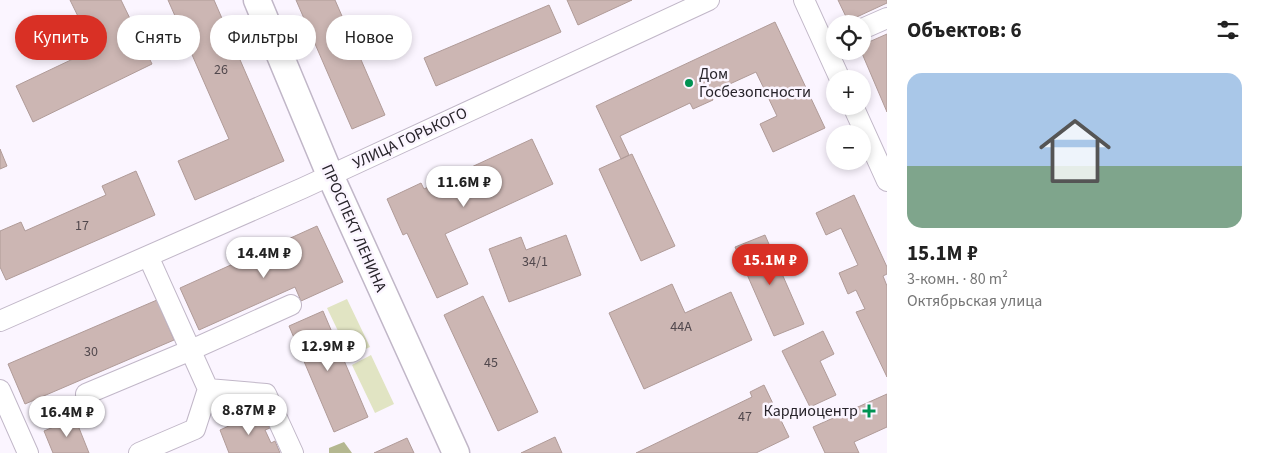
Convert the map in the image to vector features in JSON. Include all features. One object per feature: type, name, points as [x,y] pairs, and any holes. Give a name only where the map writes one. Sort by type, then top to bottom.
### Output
[{"type":"main road","name":"ПРОСПЕКТ ЛЕНИНА","points":[[257,0],[330,175],[456,453]]},
{"type":"street","name":"УЛИЦА ГОРЬКОГО","points":[[0,321],[330,175],[709,0]]},
{"type":"street","points":[[804,0],[826,36]]},
{"type":"street","points":[[871,25],[887,18]]},
{"type":"street","points":[[858,115],[882,154],[887,181]]},
{"type":"street","points":[[139,453],[194,429],[208,389],[148,256]]},
{"type":"street","points":[[86,394],[291,305]]},
{"type":"street","points":[[208,389],[266,394],[293,453]]},
{"type":"street","points":[[0,390],[28,453]]},
{"type":"green space","points":[[347,299],[370,347],[350,356],[327,308]]},
{"type":"green space","points":[[371,355],[394,404],[375,413],[352,365]]},
{"type":"green space","points":[[344,442],[352,453],[329,453],[329,448]]},
{"type":"building","points":[[70,0],[121,0],[128,15],[117,15],[117,60],[150,60],[152,64],[33,122],[16,86],[71,60],[107,60],[107,15],[77,15]]},
{"type":"building","points":[[168,0],[214,0],[221,15],[210,15],[210,60],[240,60],[284,161],[195,200],[178,161],[229,139],[194,60],[200,60],[200,15],[175,15]]},
{"type":"building","points":[[296,0],[335,0],[342,15],[326,15],[326,60],[361,60],[385,115],[352,129],[316,46],[316,15],[303,15]]},
{"type":"building","points":[[567,0],[632,0],[578,25]]},
{"type":"building","points":[[838,0],[887,0],[887,3],[861,15],[845,15]]},
{"type":"building","points":[[549,5],[561,32],[436,86],[424,58]]},
{"type":"building","name":"Дом Госбезопсности","points":[[775,22],[825,128],[773,152],[760,124],[777,116],[756,72],[710,93],[713,100],[693,109],[690,103],[620,136],[629,155],[621,159],[596,106]]},
{"type":"building","points":[[887,34],[887,112],[871,74],[871,70],[869,70],[865,60],[871,60],[871,41]]},
{"type":"building","points":[[532,139],[553,184],[445,234],[468,284],[437,298],[407,233],[403,235],[387,199],[421,183],[424,189]]},
{"type":"building","points":[[0,149],[7,166],[0,169]]},
{"type":"building","points":[[632,154],[675,246],[641,261],[599,169]]},
{"type":"building","points":[[136,171],[155,215],[6,280],[0,267],[0,231],[21,222],[25,231],[106,195],[102,186]]},
{"type":"building","points":[[854,195],[887,267],[887,274],[883,276],[887,286],[887,377],[856,312],[865,309],[856,290],[848,294],[839,273],[858,265],[841,228],[826,235],[816,213]]},
{"type":"building","points":[[317,226],[343,282],[301,301],[295,287],[199,330],[180,288]]},
{"type":"building","points":[[566,235],[581,275],[509,302],[489,249],[521,237],[526,250]]},
{"type":"building","points":[[765,235],[804,324],[774,336],[735,247]]},
{"type":"building","points":[[672,284],[685,313],[731,292],[752,340],[644,389],[609,313]]},
{"type":"building","points":[[483,296],[538,412],[498,431],[444,315]]},
{"type":"building","points":[[157,300],[174,340],[25,404],[8,364]]},
{"type":"building","points":[[323,311],[368,417],[334,432],[289,326]]},
{"type":"building","points":[[823,331],[834,354],[820,361],[836,395],[810,407],[782,351]]},
{"type":"building","points":[[764,385],[789,437],[756,453],[636,453],[752,397],[750,392]]},
{"type":"building","name":"Кардиоцентр","points":[[887,394],[887,427],[854,442],[859,453],[825,453],[813,427]]},
{"type":"building","points":[[263,412],[270,428],[265,430],[271,443],[275,441],[280,453],[229,453],[220,430],[233,424],[232,420],[245,414],[247,418]]},
{"type":"building","points":[[75,418],[89,453],[53,453],[44,431]]},
{"type":"building","points":[[555,437],[562,453],[521,453]]},
{"type":"building","points":[[407,438],[414,453],[374,453]]},
{"type":"place","name":"Дом Госбезопсности","points":[[689,83]]},
{"type":"place","name":"Кардиоцентр","points":[[869,411]]}]
